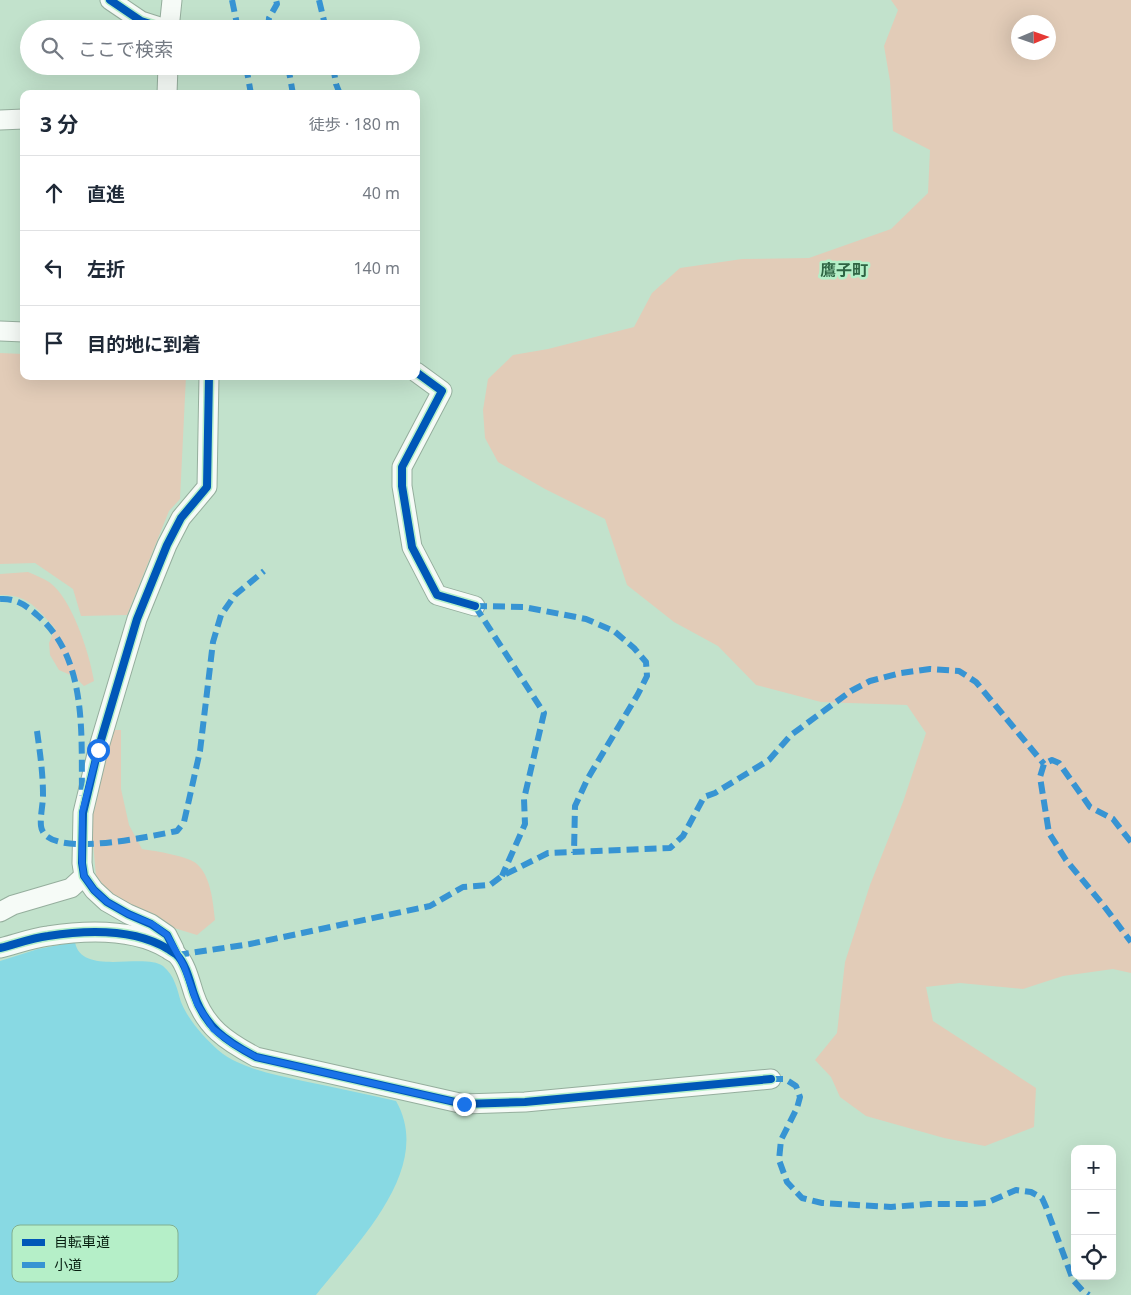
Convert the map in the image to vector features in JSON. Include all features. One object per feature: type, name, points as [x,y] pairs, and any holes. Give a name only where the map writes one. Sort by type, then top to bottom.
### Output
[{"type":"street","points":[[110,0],[140,20]]},
{"type":"street","points":[[169,20],[172,0]]},
{"type":"street","points":[[167,90],[168,75]]},
{"type":"street","points":[[0,120],[20,119]]},
{"type":"street","points":[[0,331],[20,332]]},
{"type":"street","points":[[420,375],[442,391],[402,466],[402,486],[412,547],[438,595],[475,606]]},
{"type":"street","points":[[209,380],[207,487],[180,518],[136,620],[122,664],[82,813],[82,863],[84,876],[94,890],[107,902],[128,914],[152,924],[167,935],[184,966],[197,1004],[213,1029],[233,1044],[256,1057],[464,1104],[525,1102],[771,1079]]},
{"type":"street","points":[[0,912],[13,905],[71,888],[84,876]]},
{"type":"street","points":[[0,948],[48,936],[91,932],[121,933],[158,944],[178,955]]},
{"type":"shaded area","points":[[891,0],[1131,0],[1131,973],[1113,969],[1063,976],[1023,989],[960,983],[926,987],[933,1021],[1036,1088],[1034,1127],[985,1146],[944,1138],[866,1116],[840,1097],[831,1077],[815,1060],[837,1033],[845,962],[870,885],[903,802],[926,733],[907,705],[821,702],[756,685],[718,646],[674,622],[627,585],[605,519],[545,489],[498,462],[485,438],[483,410],[488,379],[513,355],[548,349],[634,327],[652,293],[680,268],[742,259],[809,258],[891,229],[928,193],[930,150],[893,131],[890,81],[884,46],[898,10]]},
{"type":"shaded area","points":[[0,353],[20,354],[20,380],[186,380],[180,499],[169,511],[127,615],[81,616],[73,589],[35,563],[0,564]]},
{"type":"shaded area","points":[[28,572],[49,582],[65,601],[79,628],[89,657],[94,681],[84,686],[75,677],[59,670],[50,655],[49,643],[55,628],[37,609],[25,600],[10,595],[0,595],[0,574]]},
{"type":"shaded area","points":[[112,730],[121,730],[121,789],[129,825],[142,849],[188,859],[198,865],[206,877],[211,891],[215,920],[197,935],[174,928],[113,897],[96,876],[91,820]]},
{"type":"water","points":[[75,942],[80,953],[89,959],[114,962],[154,962],[163,966],[173,978],[181,1002],[193,1023],[214,1047],[232,1060],[270,1073],[396,1101],[405,1127],[405,1153],[398,1179],[385,1205],[369,1230],[316,1295],[0,1295],[0,961],[38,949]]},
{"type":"marked path","points":[[232,0],[236,20]]},
{"type":"marked path","points":[[269,20],[277,4],[276,0]]},
{"type":"marked path","points":[[319,0],[324,20]]},
{"type":"marked path","points":[[248,75],[250,90]]},
{"type":"marked path","points":[[290,75],[292,90]]},
{"type":"marked path","points":[[334,75],[338,90]]},
{"type":"marked path","points":[[37,731],[43,787],[41,826],[47,836],[61,842],[80,844],[125,840],[177,831],[184,822],[200,751],[213,642],[221,615],[235,595],[264,571]]},
{"type":"marked path","points":[[0,599],[15,601],[33,611],[54,633],[65,653],[73,675],[81,723],[82,796]]},
{"type":"marked path","points":[[475,606],[524,607],[586,619],[614,631],[634,648],[646,662],[647,676],[588,778],[575,806],[574,853]]},
{"type":"marked path","points":[[475,606],[544,713],[524,799],[525,824],[502,876]]},
{"type":"marked path","points":[[177,955],[250,944],[430,906],[463,887],[490,885],[502,876],[548,853],[670,848],[683,836],[704,797],[715,793],[769,760],[791,735],[851,691],[870,681],[901,673],[930,669],[959,671],[976,682],[1044,764]]},
{"type":"marked path","points":[[1131,842],[1113,819],[1090,807],[1059,763],[1052,760],[1044,764],[1040,777],[1049,833],[1066,860],[1131,942]]},
{"type":"marked path","points":[[771,1079],[785,1079],[796,1086],[800,1097],[797,1108],[781,1140],[779,1160],[787,1182],[802,1198],[822,1203],[891,1207],[986,1203],[1016,1190],[1031,1192],[1042,1198],[1073,1280],[1089,1295]]},
{"type":"cycle path","points":[[110,0],[140,20]]},
{"type":"cycle path","points":[[420,375],[442,391],[402,467],[402,486],[412,547],[437,595],[475,606]]},
{"type":"cycle path","points":[[177,955],[167,935],[151,924],[107,902],[94,890],[84,876],[82,863],[83,813],[98,750],[137,619],[167,545],[181,518],[207,487],[209,380]]},
{"type":"cycle path","points":[[0,948],[42,937],[63,934],[110,932],[140,937],[154,942],[177,955],[185,968],[204,1016],[226,1039],[256,1057],[464,1104],[525,1102],[771,1079]]},
{"type":"district","name":"鷹子町","points":[[844,270]]},
{"type":"route","points":[[98,750],[82,813],[82,863],[84,876],[94,890],[107,902],[128,914],[152,924],[167,935],[184,966],[197,1004],[213,1029],[233,1044],[256,1057],[464,1104]]}]
